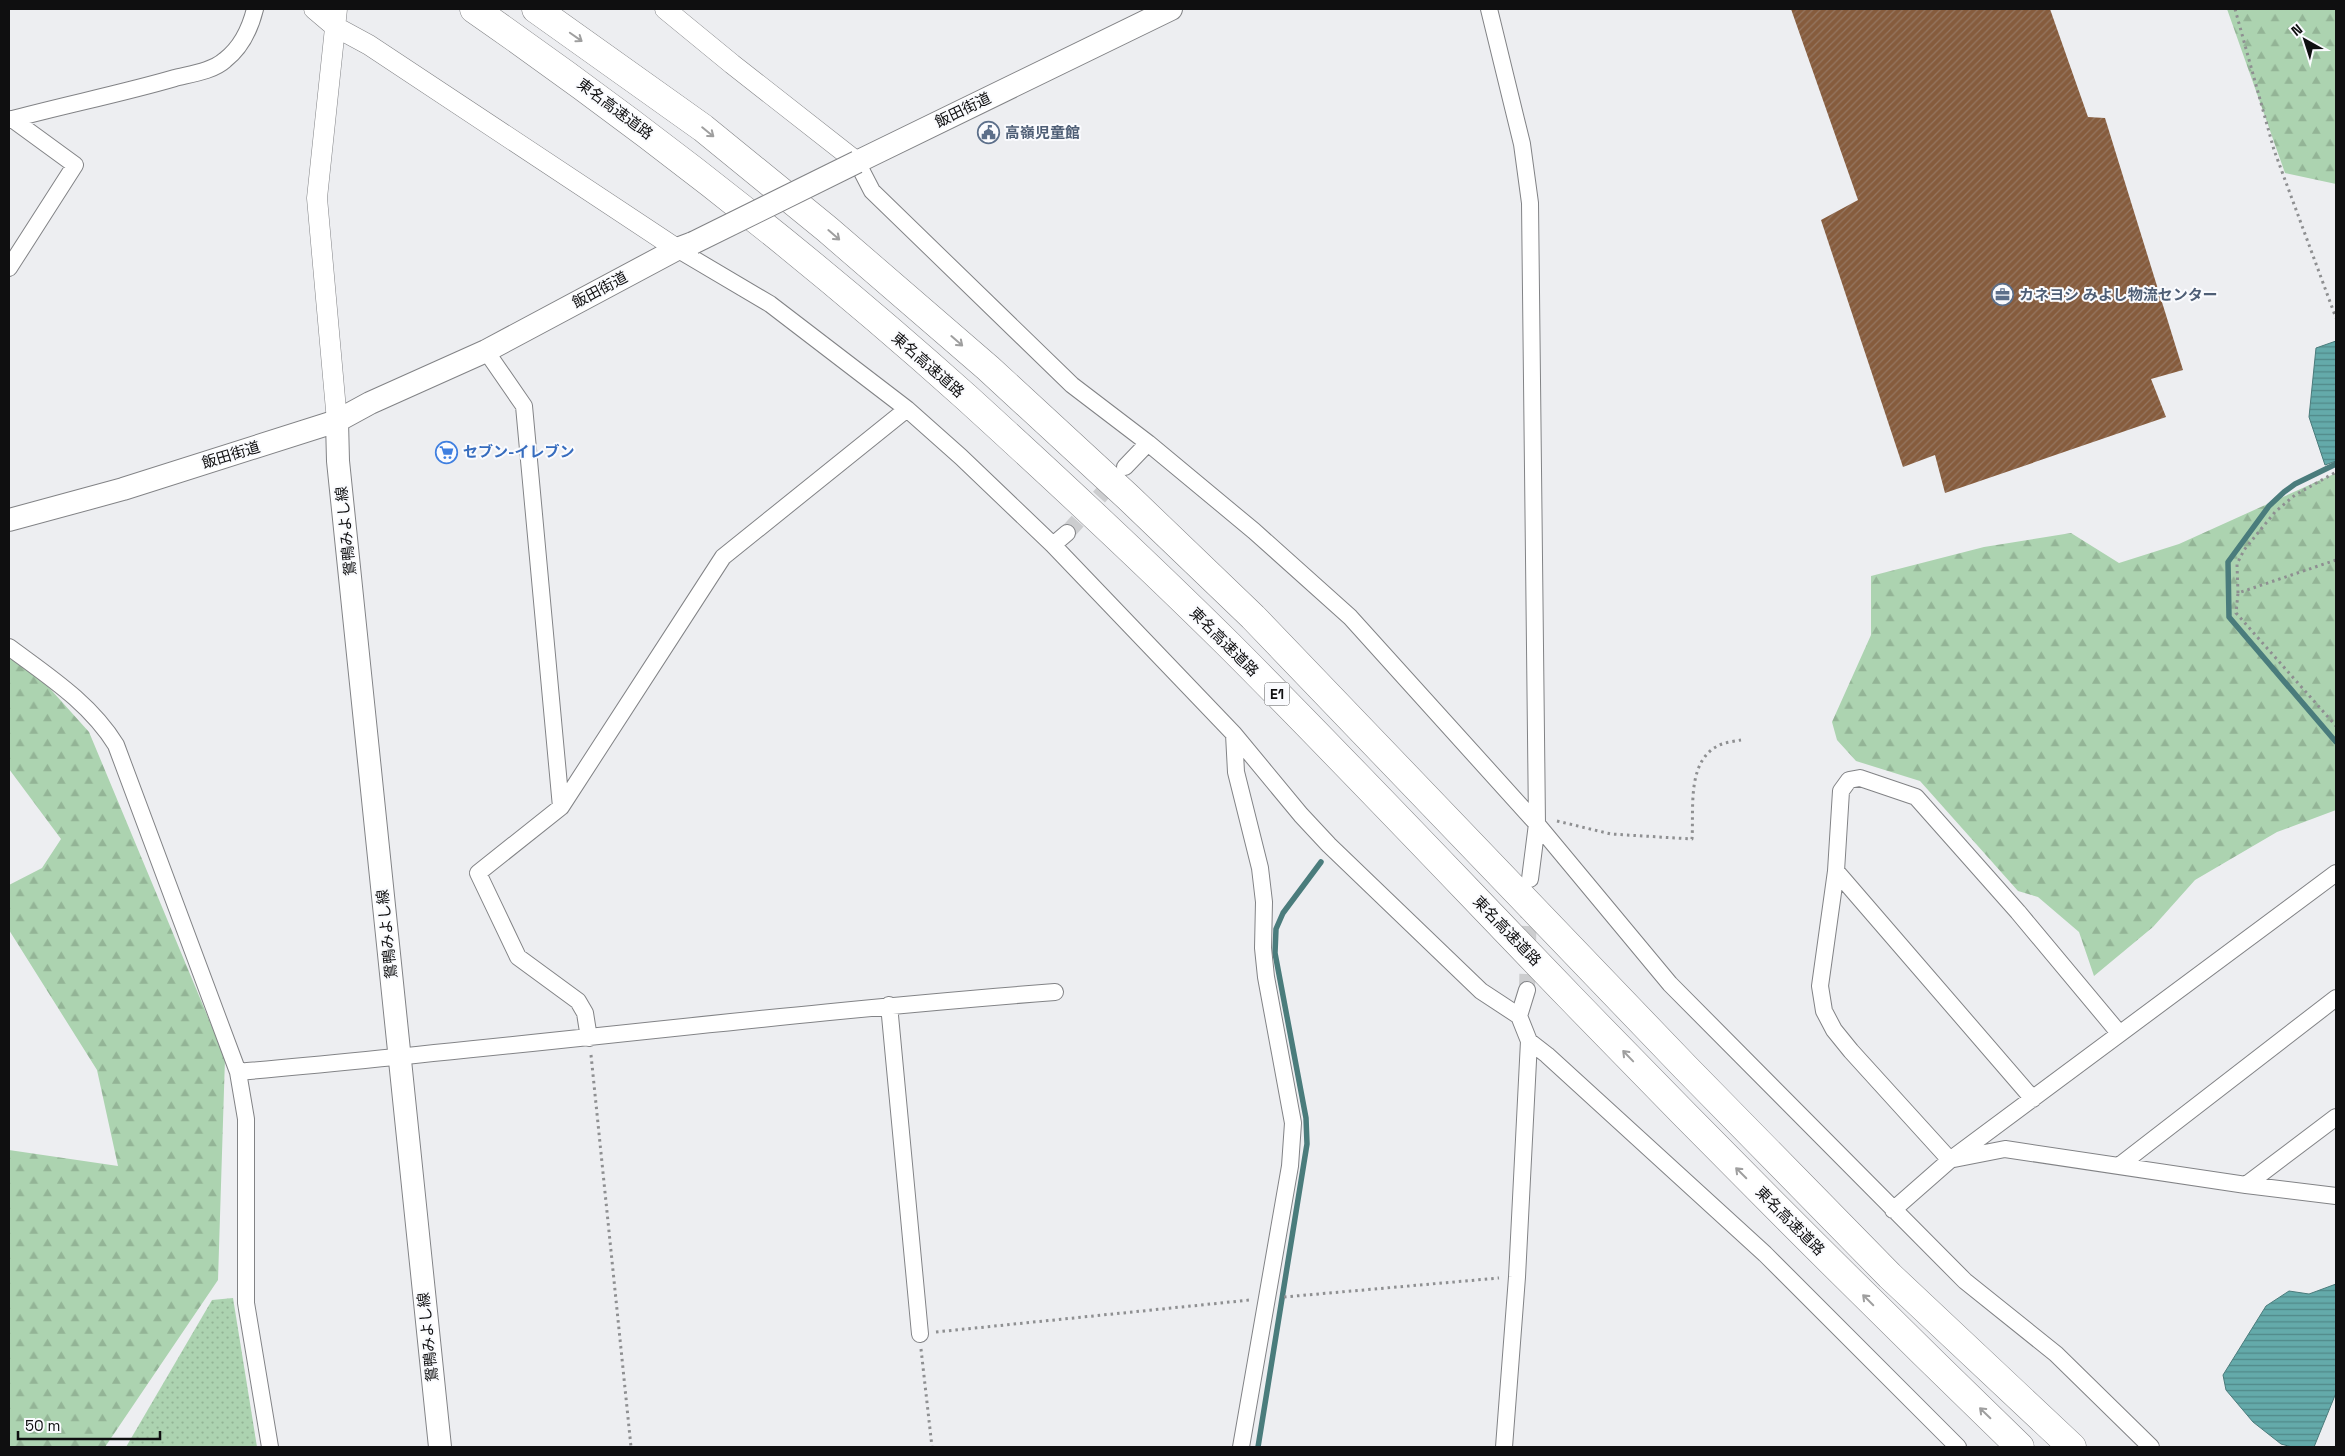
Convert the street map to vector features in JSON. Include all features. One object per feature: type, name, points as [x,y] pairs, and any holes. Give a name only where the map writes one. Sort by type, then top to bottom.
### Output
[{"type":"highway","name":"東名高速道路","points":[[474,9],[574,79],[675,154],[803,256],[963,395],[1103,524],[1227,644],[1380,799],[1720,1152],[1876,1308],[2020,1447]]},
{"type":"highway","name":"E1","points":[[536,9],[703,128],[827,229],[988,368],[1129,498],[1260,624],[1686,1068],[1890,1276],[2072,1447]]},
{"type":"main road","name":"飯田街道","points":[[9,520],[123,489],[337,421],[370,403],[486,351],[685,246],[1171,9]]},
{"type":"main road","name":"鴛鴨みよし線","points":[[337,421],[338,461],[440,1447]]},
{"type":"street","points":[[10,119],[129,92],[202,71],[224,62],[240,47],[250,26],[255,9]]},
{"type":"street","points":[[314,9],[336,18],[369,45],[685,246],[770,304],[907,409],[961,457],[1053,545],[1234,734],[1301,815],[1329,845],[1481,991],[1519,1016],[1529,1041],[1517,1276],[1504,1447]]},
{"type":"street","points":[[665,9],[857,162],[872,191],[1072,385],[1148,443],[1254,531],[1350,617],[1537,824],[1670,984],[1965,1281],[2056,1354],[2151,1447]]},
{"type":"street","points":[[1489,9],[1522,144],[1530,203],[1537,824],[1530,879]]},
{"type":"street","points":[[336,18],[317,198],[337,421]]},
{"type":"street","points":[[9,268],[75,165],[10,119]]},
{"type":"street","points":[[486,351],[524,406],[562,807]]},
{"type":"street","points":[[589,1038],[585,1013],[578,1001],[518,957],[478,873],[562,807],[723,557],[907,409]]},
{"type":"street","points":[[1125,467],[1148,443]]},
{"type":"street","points":[[1053,545],[1067,533]]},
{"type":"street","points":[[9,647],[55,681],[94,715],[116,745],[238,1072],[246,1120],[246,1302],[270,1447]]},
{"type":"street","points":[[1234,734],[1236,772],[1260,868],[1264,902],[1263,948],[1266,977],[1293,1123],[1290,1166],[1241,1447]]},
{"type":"street","points":[[1950,1160],[1850,1051],[1834,1030],[1824,1011],[1820,986],[1836,871],[1841,791],[1849,780],[1860,778],[1916,797],[2018,912],[2119,1034]]},
{"type":"street","points":[[1836,871],[2033,1099]]},
{"type":"street","points":[[1894,1210],[1950,1160],[2336,873]]},
{"type":"street","points":[[1519,1016],[1527,990]]},
{"type":"street","points":[[238,1072],[400,1058],[889,1005],[1055,992]]},
{"type":"street","points":[[2120,1165],[2336,998]]},
{"type":"street","points":[[889,1005],[920,1334]]},
{"type":"street","points":[[1529,1041],[1661,1157],[1765,1254],[1958,1447]]},
{"type":"street","points":[[2246,1185],[2336,1117]]},
{"type":"street","points":[[1950,1160],[2005,1149],[2246,1185],[2336,1196]]},
{"type":"path","points":[[2235,9],[2274,150],[2336,318]]},
{"type":"path","points":[[2336,472],[2294,495],[2275,512],[2244,550],[2237,564],[2238,593],[2236,613],[2336,726]]},
{"type":"path","points":[[2238,593],[2336,560]]},
{"type":"path","points":[[1537,824],[1554,820],[1611,834],[1692,839],[1696,773],[1702,760],[1722,744],[1741,740]]},
{"type":"path","points":[[589,1038],[631,1447]]},
{"type":"path","points":[[932,1447],[920,1334],[1517,1276]]},
{"type":"green space","points":[[2227,9],[2336,9],[2336,184],[2285,173]]},
{"type":"green space","points":[[2336,473],[2336,810],[2277,832],[2195,880],[2153,927],[2094,976],[2079,932],[2038,897],[2018,891],[1920,781],[1856,761],[1837,740],[1832,722],[1871,635],[1871,576],[1984,547],[2071,533],[2119,563],[2179,544]]},
{"type":"green space","points":[[9,643],[89,732],[225,1058],[218,1280],[105,1447],[9,1447],[9,1150],[118,1166],[97,1070],[9,930],[9,885],[42,868],[61,839],[9,769]]},
{"type":"green space","points":[[233,1298],[257,1447],[126,1447],[212,1300]]},
{"type":"water","points":[[2336,341],[2336,461],[2325,465],[2309,417],[2316,348]]},
{"type":"water","points":[[2336,1284],[2336,1393],[2314,1447],[2292,1447],[2281,1444],[2253,1422],[2226,1390],[2223,1375],[2266,1306],[2289,1291],[2309,1294]]},
{"type":"building","name":"カネヨシ みよし物流センター","points":[[1791,9],[2050,9],[2088,117],[2105,118],[2183,370],[2151,379],[2166,417],[1945,493],[1935,455],[1903,467],[1821,220],[1858,200]]},
{"type":"waterway","points":[[2336,464],[2295,484],[2284,492],[2269,506],[2228,562],[2229,617],[2336,742]]},
{"type":"waterway","points":[[1258,1447],[1307,1144],[1306,1118],[1275,953],[1276,929],[1283,913],[1321,862]]},
{"type":"tunnel","points":[[1067,533],[1117,477]]},
{"type":"tunnel","points":[[1527,990],[1529,902]]},
{"type":"place","name":"高嶺児童館","points":[[989,133]]},
{"type":"place","name":"カネヨシ みよし物流センター","points":[[2003,295]]},
{"type":"place","name":"セブン-イレブン","points":[[447,452]]}]
